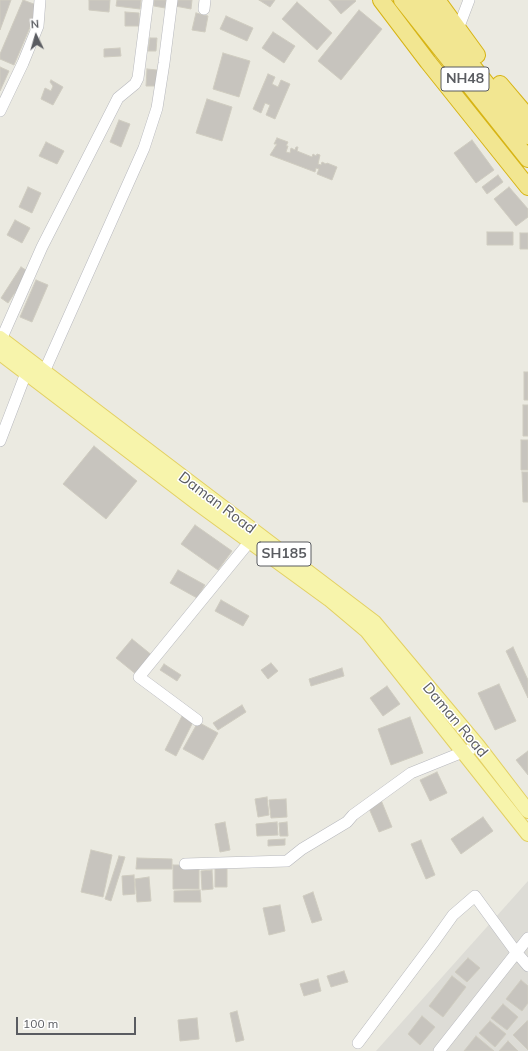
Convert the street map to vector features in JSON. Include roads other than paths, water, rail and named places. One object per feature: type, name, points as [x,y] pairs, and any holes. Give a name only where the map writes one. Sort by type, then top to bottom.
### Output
[{"type":"highway","points":[[381,0],[428,62],[528,187]]},
{"type":"highway","name":"NH48","points":[[402,0],[528,159]]},
{"type":"highway","name":"NH48","points":[[420,0],[528,136]]},
{"type":"highway","points":[[437,0],[492,74],[528,117]]},
{"type":"main road","name":"Daman Road","points":[[0,343],[254,537],[374,622],[478,746],[528,811]]},
{"type":"main road","points":[[254,537],[367,631],[528,834]]},
{"type":"street","points":[[0,111],[38,26],[40,0]]},
{"type":"street","points":[[0,343],[42,247],[118,98],[135,84],[138,78],[148,0]]},
{"type":"street","points":[[0,441],[144,148],[157,108],[172,0]]},
{"type":"street","points":[[458,29],[470,0]]},
{"type":"street","points":[[197,720],[139,677],[254,537]]},
{"type":"street","points":[[185,864],[287,861],[302,849],[347,822],[353,815],[411,773],[478,746]]},
{"type":"street","points":[[358,1043],[453,915],[475,896],[528,966]]},
{"type":"street","points":[[439,1051],[528,938]]}]
